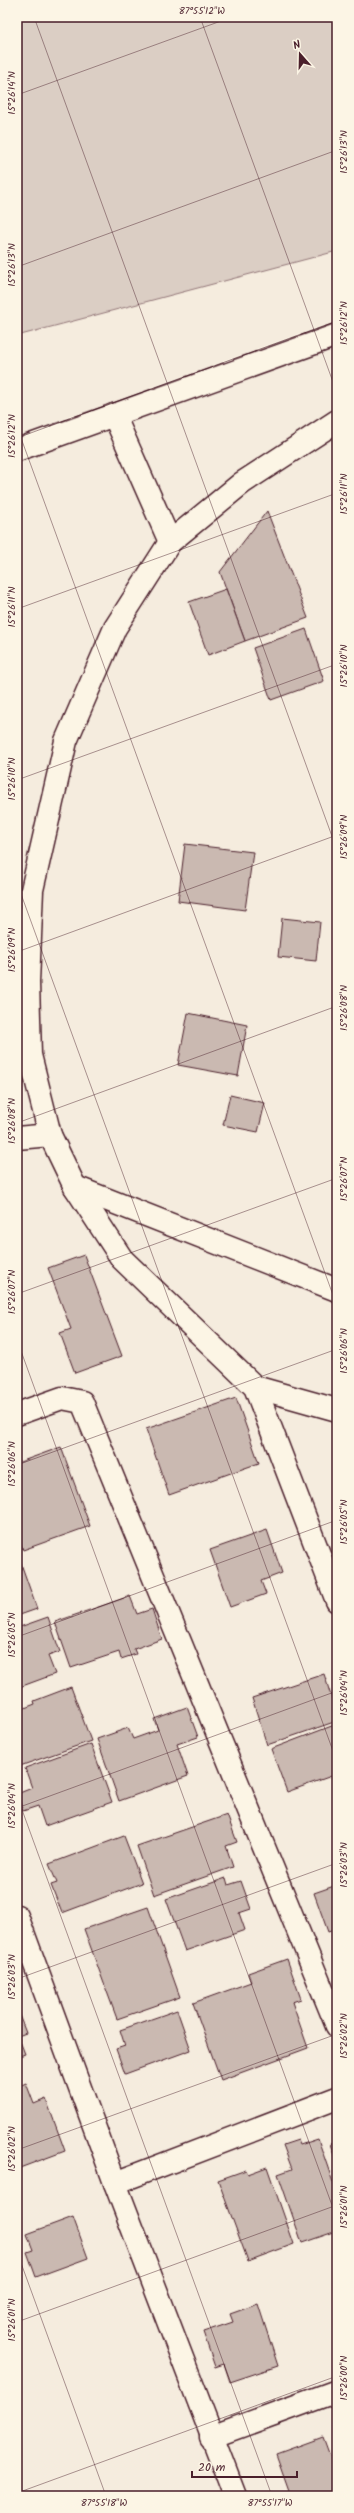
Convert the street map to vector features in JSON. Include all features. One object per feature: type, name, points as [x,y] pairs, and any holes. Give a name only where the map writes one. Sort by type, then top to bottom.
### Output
[{"type":"street","points":[[17,450],[337,335]]},
{"type":"street","points":[[114,415],[170,542]]},
{"type":"street","points":[[337,421],[242,483],[170,542],[115,628],[66,741],[32,890],[28,982],[30,1055],[50,1135],[75,1187],[122,1259],[255,1387],[337,1601]]},
{"type":"street","points":[[17,1138],[50,1135]]},
{"type":"street","points":[[75,1187],[337,1290]]},
{"type":"street","points":[[255,1387],[337,1410]]},
{"type":"street","points":[[17,1414],[62,1398],[82,1402],[337,2026]]},
{"type":"street","points":[[17,1916],[115,2183],[211,2437],[235,2496]]},
{"type":"street","points":[[115,2183],[337,2098]]},
{"type":"street","points":[[211,2437],[337,2391]]},
{"type":"shaded area","points":[[17,17],[337,17],[337,251],[17,336]]},
{"type":"building","points":[[267,511],[308,618],[245,641],[220,572]]},
{"type":"building","points":[[226,589],[245,641],[208,655],[189,602]]},
{"type":"building","points":[[306,629],[324,681],[271,700],[253,648]]},
{"type":"building","points":[[185,844],[253,852],[245,910],[178,901]]},
{"type":"building","points":[[282,918],[320,922],[316,961],[278,957]]},
{"type":"building","points":[[188,1013],[247,1025],[238,1076],[178,1065]]},
{"type":"building","points":[[230,1095],[265,1103],[258,1132],[223,1125]]},
{"type":"building","points":[[84,1255],[122,1356],[75,1373],[60,1333],[71,1329],[48,1268]]},
{"type":"building","points":[[236,1398],[259,1463],[169,1495],[146,1429]]},
{"type":"building","points":[[61,1447],[90,1526],[23,1550],[17,1533],[17,1463]]},
{"type":"building","points":[[267,1530],[282,1573],[261,1581],[266,1594],[230,1607],[210,1550]]},
{"type":"building","points":[[19,1558],[37,1609],[17,1616],[17,1559]]},
{"type":"building","points":[[130,1596],[137,1614],[152,1609],[162,1639],[134,1649],[136,1654],[121,1659],[119,1652],[71,1668],[55,1622]]},
{"type":"building","points":[[48,1617],[60,1652],[48,1656],[55,1674],[17,1688],[17,1628]]},
{"type":"building","points":[[324,1674],[332,1699],[337,1697],[337,1721],[267,1745],[252,1698]]},
{"type":"building","points":[[71,1687],[91,1741],[20,1766],[17,1758],[17,1711],[35,1704],[34,1701]]},
{"type":"building","points":[[187,1707],[198,1737],[177,1744],[188,1776],[119,1801],[97,1739],[128,1728],[133,1739],[158,1730],[154,1719]]},
{"type":"building","points":[[337,1724],[337,1774],[287,1792],[271,1749]]},
{"type":"building","points":[[91,1744],[112,1802],[45,1826],[38,1806],[23,1811],[17,1794],[32,1788],[25,1768]]},
{"type":"building","points":[[227,1815],[237,1842],[226,1846],[233,1867],[154,1895],[137,1846]]},
{"type":"building","points":[[124,1836],[142,1883],[62,1913],[51,1885],[57,1883],[49,1864]]},
{"type":"building","points":[[226,1878],[228,1885],[241,1881],[251,1909],[239,1913],[245,1930],[185,1951],[166,1899]]},
{"type":"building","points":[[337,1885],[337,1929],[328,1932],[314,1893]]},
{"type":"building","points":[[148,1907],[180,1997],[117,2019],[84,1929]]},
{"type":"building","points":[[287,1959],[301,1999],[292,2002],[308,2048],[221,2080],[193,2003],[251,1982],[248,1973]]},
{"type":"building","points":[[17,2010],[26,2033],[18,2036],[25,2054],[17,2057]]},
{"type":"building","points":[[177,2010],[191,2050],[125,2074],[116,2049],[125,2046],[120,2030]]},
{"type":"building","points":[[26,2083],[34,2104],[46,2099],[65,2151],[17,2169],[17,2087]]},
{"type":"building","points":[[318,2139],[337,2194],[337,2231],[302,2243],[278,2174],[292,2169],[283,2145],[298,2140],[300,2145]]},
{"type":"building","points":[[337,2142],[337,2164],[330,2144]]},
{"type":"building","points":[[267,2167],[294,2244],[248,2261],[218,2180],[246,2170],[248,2174]]},
{"type":"building","points":[[73,2217],[88,2258],[36,2277],[27,2252],[33,2250],[27,2234]]},
{"type":"building","points":[[258,2304],[278,2366],[230,2382],[224,2364],[215,2367],[203,2332],[233,2322],[230,2314]]},
{"type":"building","points":[[323,2437],[337,2475],[337,2496],[291,2496],[276,2454]]}]
